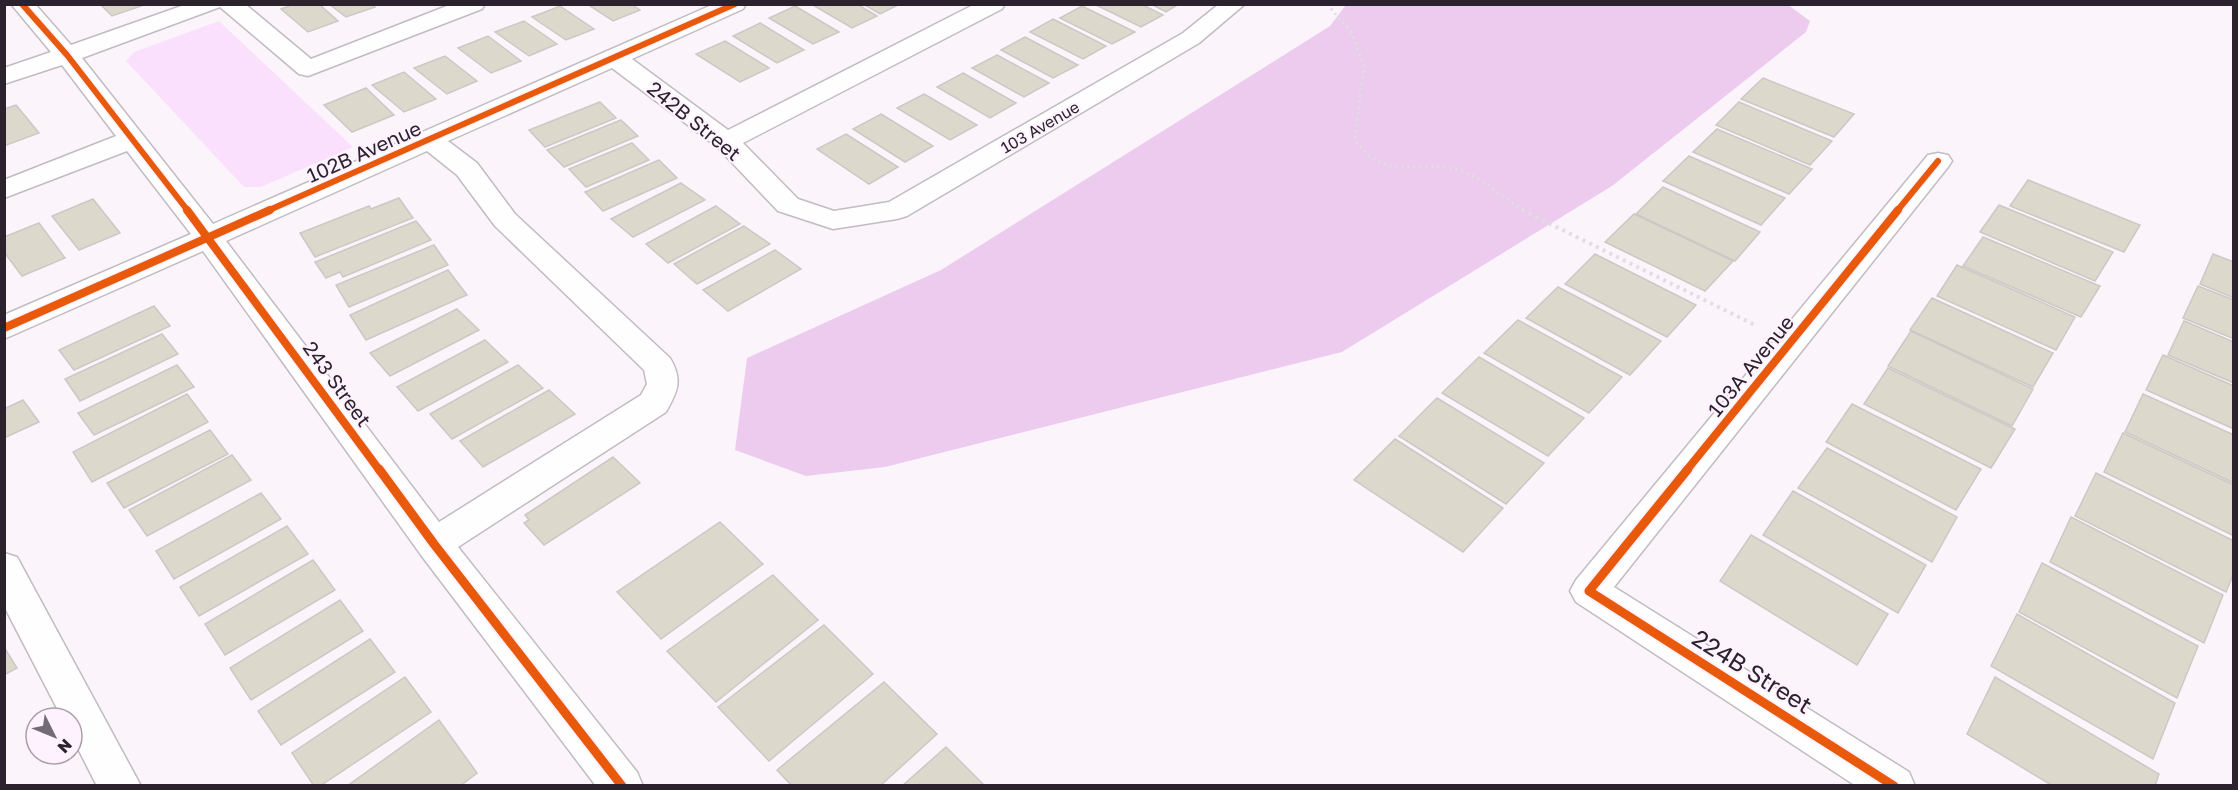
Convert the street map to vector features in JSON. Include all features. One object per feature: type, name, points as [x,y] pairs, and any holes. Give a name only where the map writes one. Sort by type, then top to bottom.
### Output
[{"type":"street","name":"243 Street","points":[[22,4],[67,55],[208,238],[434,544],[622,786]]},
{"type":"street","points":[[4,77],[211,4]]},
{"type":"street","points":[[230,4],[309,69],[474,4]]},
{"type":"street","name":"102B Avenue","points":[[4,328],[431,141],[735,4]]},
{"type":"street","points":[[726,141],[994,4]]},
{"type":"street","name":"103 Avenue","points":[[833,220],[897,210],[1191,38],[1234,4]]},
{"type":"street","name":"242B Street","points":[[615,58],[726,141],[788,205],[833,220]]},
{"type":"street","points":[[4,190],[131,140]]},
{"type":"street","points":[[431,141],[467,169],[505,220],[659,366],[663,384],[654,403],[434,544]]},
{"type":"street","name":"103A Avenue","points":[[1589,591],[1938,161]]},
{"type":"street","points":[[4,568],[120,786]]},
{"type":"street","name":"224B Street","points":[[1589,591],[1894,786]]},
{"type":"path","points":[[1327,4],[1351,32],[1364,65],[1355,140],[1360,151],[1373,161],[1397,169],[1435,167],[1461,171],[1527,214],[1756,326]]},
{"type":"shaded area","points":[[1787,4],[1810,21],[1806,32],[1612,186],[1342,352],[885,467],[806,476],[735,450],[747,358],[941,270],[1330,26],[1346,5]]},
{"type":"shaded area","points":[[219,21],[353,147],[261,187],[244,187],[126,61],[134,52]]},
{"type":"building","points":[[100,4],[144,4],[144,5],[112,16]]},
{"type":"building","points":[[294,4],[319,4],[338,21],[308,32],[281,9]]},
{"type":"building","points":[[329,4],[373,4],[375,7],[346,17]]},
{"type":"building","points":[[587,4],[631,4],[640,10],[613,21]]},
{"type":"building","points":[[811,4],[857,4],[877,16],[852,28]]},
{"type":"building","points":[[863,4],[900,4],[880,14]]},
{"type":"building","points":[[1094,4],[1141,4],[1163,15],[1141,27]]},
{"type":"building","points":[[1151,4],[1179,4],[1166,12]]},
{"type":"building","points":[[560,6],[594,29],[566,40],[532,17]]},
{"type":"building","points":[[795,6],[839,32],[813,44],[769,18]]},
{"type":"building","points":[[1082,6],[1135,32],[1112,44],[1060,18]]},
{"type":"building","points":[[1053,19],[1106,46],[1083,59],[1030,32]]},
{"type":"building","points":[[524,21],[557,44],[529,56],[495,32]]},
{"type":"building","points":[[760,23],[804,50],[777,63],[733,36]]},
{"type":"building","points":[[488,36],[521,61],[491,73],[458,48]]},
{"type":"building","points":[[1025,37],[1078,65],[1053,78],[1001,50]]},
{"type":"building","points":[[725,41],[769,68],[740,82],[696,54]]},
{"type":"building","points":[[997,55],[1049,83],[1024,97],[972,68]]},
{"type":"building","points":[[445,56],[477,81],[447,94],[414,68]]},
{"type":"building","points":[[404,72],[436,99],[404,112],[372,85]]},
{"type":"building","points":[[963,73],[1016,103],[990,118],[937,87]]},
{"type":"building","points":[[1763,78],[1854,114],[1834,137],[1741,99]]},
{"type":"building","points":[[366,88],[394,115],[352,132],[324,105]]},
{"type":"building","points":[[924,94],[977,125],[950,140],[897,108]]},
{"type":"building","points":[[600,102],[616,118],[545,147],[529,130]]},
{"type":"building","points":[[1739,102],[1832,141],[1810,165],[1716,125]]},
{"type":"building","points":[[16,105],[39,133],[4,146],[4,109]]},
{"type":"building","points":[[881,114],[933,146],[905,162],[853,129]]},
{"type":"building","points":[[621,120],[638,136],[564,167],[547,150]]},
{"type":"building","points":[[1717,129],[1812,169],[1789,194],[1693,152]]},
{"type":"building","points":[[846,134],[898,167],[869,184],[817,149]]},
{"type":"building","points":[[632,143],[649,160],[586,187],[569,169]]},
{"type":"building","points":[[1689,156],[1785,198],[1761,225],[1663,181]]},
{"type":"building","points":[[659,160],[677,178],[603,211],[585,192]]},
{"type":"building","points":[[2028,180],[2140,225],[2124,252],[2010,206]]},
{"type":"building","points":[[681,183],[705,200],[633,237],[611,219]]},
{"type":"building","points":[[1663,187],[1760,232],[1735,261],[1636,214]]},
{"type":"building","points":[[399,198],[413,218],[315,257],[300,233],[369,206],[371,209]]},
{"type":"building","points":[[93,199],[120,233],[79,250],[52,216]]},
{"type":"building","points":[[1999,205],[2113,252],[2095,281],[1980,232]]},
{"type":"building","points":[[716,206],[740,224],[668,263],[646,244]]},
{"type":"building","points":[[1634,214],[1733,261],[1705,291],[1605,242]]},
{"type":"building","points":[[416,221],[431,240],[343,277],[340,272],[326,278],[315,262]]},
{"type":"building","points":[[39,223],[65,258],[22,276],[4,252],[4,237]]},
{"type":"building","points":[[744,226],[770,244],[697,284],[674,264]]},
{"type":"building","points":[[1983,237],[2100,286],[2081,317],[1963,266]]},
{"type":"building","points":[[434,245],[448,265],[349,307],[336,285]]},
{"type":"building","points":[[775,250],[801,269],[728,311],[703,290]]},
{"type":"building","points":[[1595,254],[1696,305],[1667,337],[1565,284]]},
{"type":"building","points":[[2213,254],[2234,262],[2234,298],[2200,284]]},
{"type":"building","points":[[1957,265],[2075,317],[2056,350],[1937,296]]},
{"type":"building","points":[[448,270],[467,295],[366,340],[350,315]]},
{"type":"building","points":[[2198,286],[2234,300],[2234,339],[2183,318]]},
{"type":"building","points":[[1558,287],[1661,341],[1630,375],[1526,318]]},
{"type":"building","points":[[1932,298],[2053,353],[2033,387],[1910,330]]},
{"type":"building","points":[[154,306],[170,326],[74,370],[59,350]]},
{"type":"building","points":[[457,309],[479,330],[390,376],[370,353]]},
{"type":"building","points":[[1518,320],[1622,377],[1589,413],[1484,353]]},
{"type":"building","points":[[2184,321],[2234,342],[2234,383],[2168,355]]},
{"type":"building","points":[[1911,331],[2033,389],[2012,426],[1888,366]]},
{"type":"building","points":[[162,334],[178,354],[80,401],[65,379]]},
{"type":"building","points":[[485,340],[508,362],[418,411],[397,387]]},
{"type":"building","points":[[2163,355],[2234,386],[2234,429],[2146,390]]},
{"type":"building","points":[[1479,357],[1584,418],[1548,456],[1442,393]]},
{"type":"building","points":[[177,365],[194,387],[94,435],[78,413]]},
{"type":"building","points":[[518,365],[543,388],[452,439],[430,414]]},
{"type":"building","points":[[1888,368],[2015,429],[1991,468],[1864,404]]},
{"type":"building","points":[[549,390],[575,414],[483,467],[460,441]]},
{"type":"building","points":[[187,394],[208,422],[92,482],[73,452]]},
{"type":"building","points":[[2143,394],[2234,435],[2234,483],[2125,432]]},
{"type":"building","points":[[1437,398],[1544,463],[1506,504],[1399,436]]},
{"type":"building","points":[[23,400],[39,422],[4,438],[4,409]]},
{"type":"building","points":[[1852,404],[1981,469],[1956,510],[1826,442]]},
{"type":"building","points":[[210,430],[228,454],[124,508],[107,483]]},
{"type":"building","points":[[2123,433],[2234,485],[2234,536],[2104,472]]},
{"type":"building","points":[[1395,439],[1503,508],[1463,552],[1354,480]]},
{"type":"building","points":[[1827,448],[1957,517],[1932,562],[1798,488]]},
{"type":"building","points":[[232,455],[251,480],[147,536],[129,510]]},
{"type":"building","points":[[613,457],[640,483],[544,545],[524,523],[529,520],[525,515]]},
{"type":"building","points":[[2096,473],[2234,541],[2234,573],[2226,592],[2075,516]]},
{"type":"building","points":[[1793,491],[1926,565],[1898,613],[1763,535]]},
{"type":"building","points":[[261,493],[281,519],[174,579],[156,551]]},
{"type":"building","points":[[2071,517],[2223,595],[2204,643],[2050,562]]},
{"type":"building","points":[[720,522],[763,564],[661,639],[617,592]]},
{"type":"building","points":[[287,526],[308,554],[199,616],[180,587]]},
{"type":"building","points":[[1751,535],[1888,614],[1857,665],[1720,581]]},
{"type":"building","points":[[313,560],[335,590],[225,655],[205,624]]},
{"type":"building","points":[[2042,563],[2198,646],[2177,698],[2019,612]]},
{"type":"building","points":[[773,575],[818,620],[716,702],[667,651]]},
{"type":"building","points":[[340,600],[363,631],[251,700],[230,668]]},
{"type":"building","points":[[2017,614],[2175,703],[2153,759],[1991,666]]},
{"type":"building","points":[[824,625],[873,674],[769,761],[718,707]]},
{"type":"building","points":[[370,639],[395,672],[281,745],[258,711]]},
{"type":"building","points":[[4,647],[17,668],[4,675]]},
{"type":"building","points":[[405,677],[431,712],[320,786],[314,786],[292,753]]},
{"type":"building","points":[[1995,677],[2159,774],[2155,786],[2053,786],[1967,734]]},
{"type":"building","points":[[884,682],[937,734],[880,786],[792,786],[777,770]]},
{"type":"building","points":[[439,720],[477,773],[460,786],[347,786]]},
{"type":"building","points":[[946,747],[985,786],[902,786]]},
{"type":"cycle path","points":[[22,4],[67,55],[209,238],[434,544],[622,786]]},
{"type":"cycle path","points":[[4,328],[735,4]]},
{"type":"cycle path","points":[[1894,786],[1589,591],[1938,161]]}]
